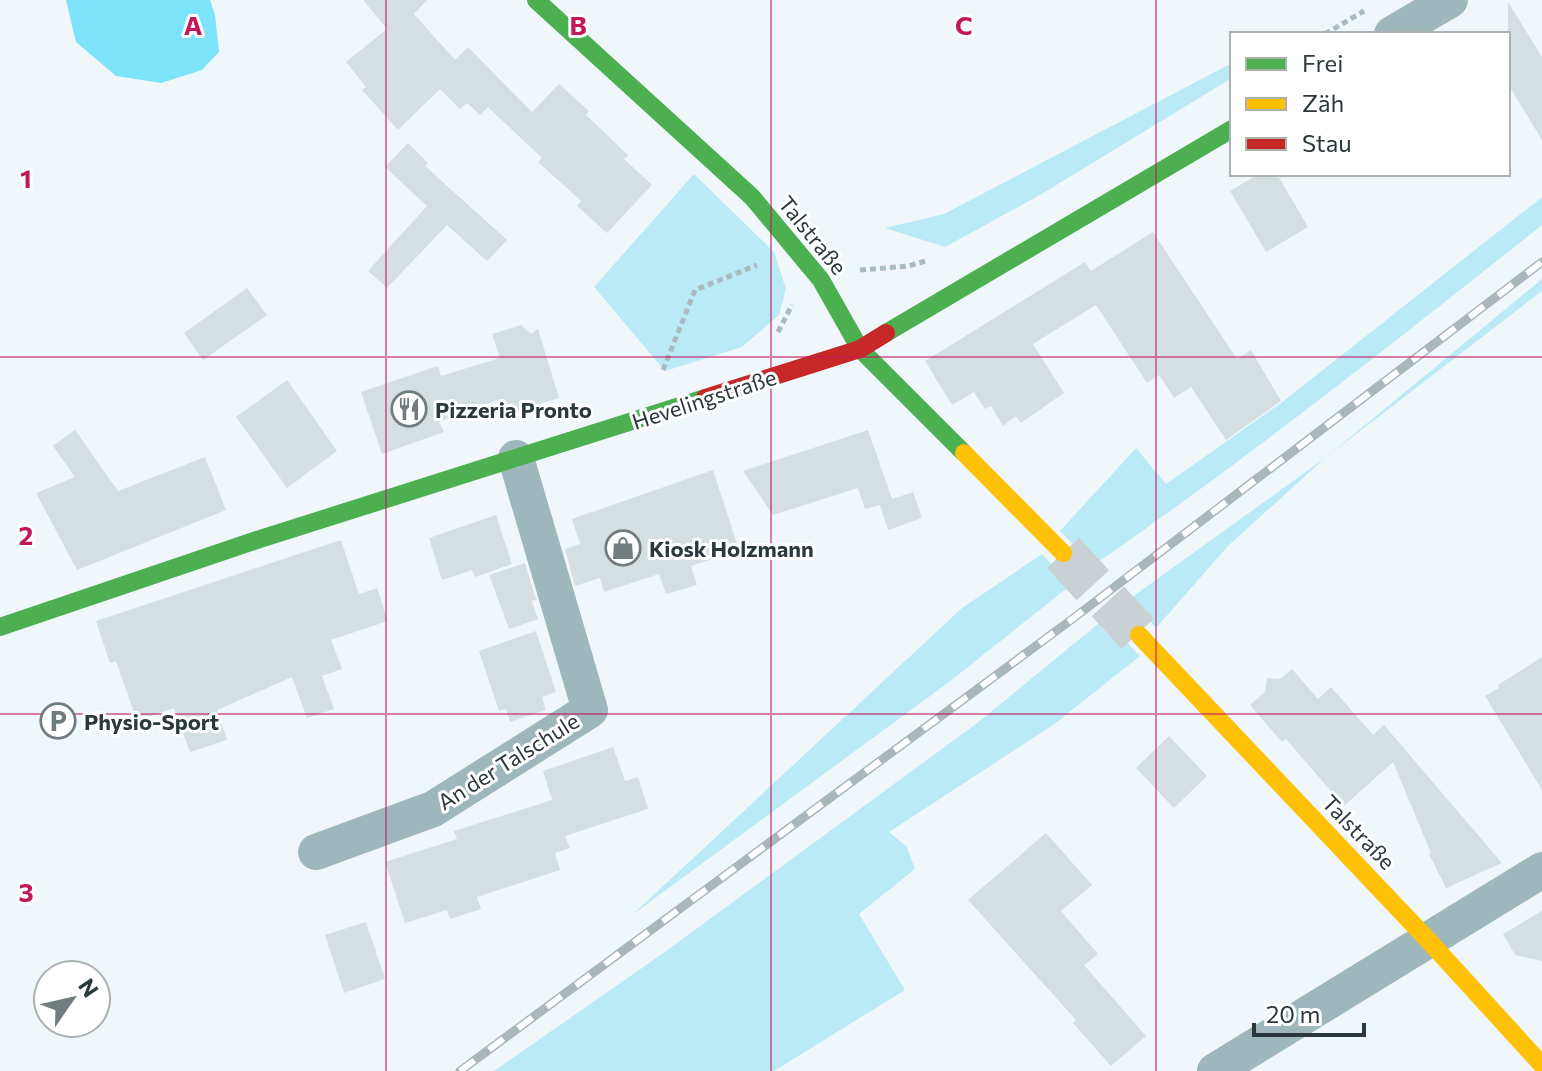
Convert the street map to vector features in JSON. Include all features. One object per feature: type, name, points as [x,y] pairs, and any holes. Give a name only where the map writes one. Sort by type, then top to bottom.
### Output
[{"type":"street","name":"Talstraße","points":[[536,0],[752,197],[821,280],[860,349],[1063,553]]},
{"type":"street","points":[[1381,20],[1450,0]]},
{"type":"street","name":"Hevelingstraße","points":[[0,627],[260,539],[860,349],[1230,130]]},
{"type":"street","name":"An der Talschule","points":[[316,852],[433,809],[590,710],[516,458]]},
{"type":"street","name":"Talstraße","points":[[1139,635],[1542,1065]]},
{"type":"street","points":[[1215,1071],[1542,870]]},
{"type":"path","points":[[1333,32],[1381,20]]},
{"type":"path","points":[[751,384],[801,287],[858,270],[909,266],[933,259]]},
{"type":"path","points":[[645,418],[695,290],[755,264],[766,270]]},
{"type":"shaded area","points":[[1230,64],[1230,79],[1040,195],[945,247],[885,228],[944,214]]},
{"type":"shaded area","points":[[694,174],[774,252],[786,289],[779,315],[742,347],[665,371],[594,287]]},
{"type":"shaded area","points":[[1542,197],[1542,225],[1265,441],[1094,565],[1060,531],[1136,448],[1166,484],[1281,403]]},
{"type":"shaded area","points":[[1542,279],[1542,291],[1325,458]]},
{"type":"shaded area","points":[[1325,458],[1228,546],[1156,628],[1128,600]]},
{"type":"shaded area","points":[[1042,554],[1071,585],[949,682],[632,915],[962,608]]},
{"type":"shaded area","points":[[1104,619],[1140,656],[1053,725],[889,832],[907,847],[915,869],[859,914],[905,990],[774,1071],[494,1071],[662,954],[976,724]]},
{"type":"water","points":[[66,0],[210,0],[219,52],[202,70],[161,83],[116,76],[76,42]]},
{"type":"building","points":[[363,0],[427,0],[414,14],[455,60],[468,47],[532,112],[559,84],[589,111],[586,115],[628,155],[624,159],[652,185],[607,233],[577,206],[581,201],[538,162],[542,158],[488,107],[480,115],[467,103],[460,109],[440,89],[398,130],[362,90],[366,87],[346,62],[387,29]]},
{"type":"building","points":[[1508,2],[1542,57],[1542,140],[1510,87]]},
{"type":"building","points":[[408,143],[428,163],[425,166],[507,240],[487,261],[447,225],[387,288],[368,271],[427,206],[385,167]]},
{"type":"building","points":[[1256,176],[1278,176],[1308,227],[1266,252],[1230,191]]},
{"type":"building","points":[[1153,232],[1237,359],[1251,350],[1281,401],[1226,440],[1191,387],[1174,398],[1159,375],[1147,383],[1096,305],[1033,344],[1064,393],[1021,423],[1016,416],[1003,426],[991,406],[985,409],[974,392],[952,405],[925,361],[1085,262],[1091,271]]},
{"type":"building","points":[[247,288],[267,315],[203,360],[184,333]]},
{"type":"building","points":[[521,325],[531,334],[538,329],[559,398],[501,416],[497,400],[439,422],[444,432],[382,454],[361,392],[438,366],[441,376],[500,358],[492,334]]},
{"type":"building","points":[[287,380],[337,451],[287,488],[236,417]]},
{"type":"building","points":[[75,430],[118,491],[205,457],[226,510],[77,570],[36,493],[75,477],[53,446]]},
{"type":"building","points":[[868,430],[892,499],[913,492],[922,518],[888,530],[880,505],[865,509],[858,488],[773,515],[743,471]]},
{"type":"building","points":[[713,470],[739,550],[691,566],[697,585],[666,594],[659,574],[604,592],[600,578],[575,586],[565,549],[580,544],[572,519]]},
{"type":"building","points":[[496,515],[512,564],[475,577],[472,570],[442,580],[429,538]]},
{"type":"building","points":[[341,540],[359,594],[377,588],[388,621],[331,640],[342,669],[322,676],[334,709],[307,718],[292,677],[217,710],[227,740],[190,752],[174,708],[137,721],[116,661],[110,663],[96,621]]},
{"type":"building","points":[[525,563],[538,619],[509,629],[489,575]]},
{"type":"building","points":[[536,631],[556,692],[542,697],[546,710],[510,722],[506,709],[499,711],[479,651]]},
{"type":"building","points":[[1542,657],[1542,790],[1485,696]]},
{"type":"building","points":[[1292,669],[1318,699],[1331,687],[1373,735],[1384,725],[1502,863],[1446,888],[1429,854],[1393,762],[1344,806],[1286,739],[1282,742],[1250,705],[1265,692],[1267,678],[1280,679]]},
{"type":"building","points":[[1169,736],[1207,776],[1174,808],[1136,768]]},
{"type":"building","points":[[613,747],[625,781],[638,777],[648,809],[565,836],[570,848],[555,853],[560,870],[477,897],[481,909],[450,919],[447,910],[405,923],[385,862],[457,839],[454,831],[552,800],[543,771]]},
{"type":"building","points":[[1046,833],[1092,885],[1061,911],[1098,954],[1084,965],[1146,1036],[1111,1066],[1073,1023],[1076,1020],[968,900]]},
{"type":"building","points":[[1542,911],[1542,961],[1515,955],[1503,934]]},
{"type":"building","points":[[366,922],[385,979],[344,993],[325,935]]},
{"type":"tunnel","points":[[1063,553],[1139,635]]},
{"type":"railway","points":[[460,1071],[1071,620],[1542,262]]},
{"type":"traffic: fast","points":[[536,0],[752,197],[821,280],[860,349],[964,453]]},
{"type":"traffic: fast","points":[[886,333],[1230,130]]},
{"type":"traffic: fast","points":[[0,627],[260,539],[705,398]]},
{"type":"traffic: slow","points":[[964,453],[1063,553]]},
{"type":"traffic: slow","points":[[1139,635],[1542,1065]]},
{"type":"traffic: jam","points":[[705,398],[860,349],[886,333]]},
{"type":"place","name":"Pizzeria Pronto","points":[[409,409]]},
{"type":"place","name":"Kiosk Holzmann","points":[[623,548]]},
{"type":"place","name":"Physio-Sport","points":[[58,721]]}]
